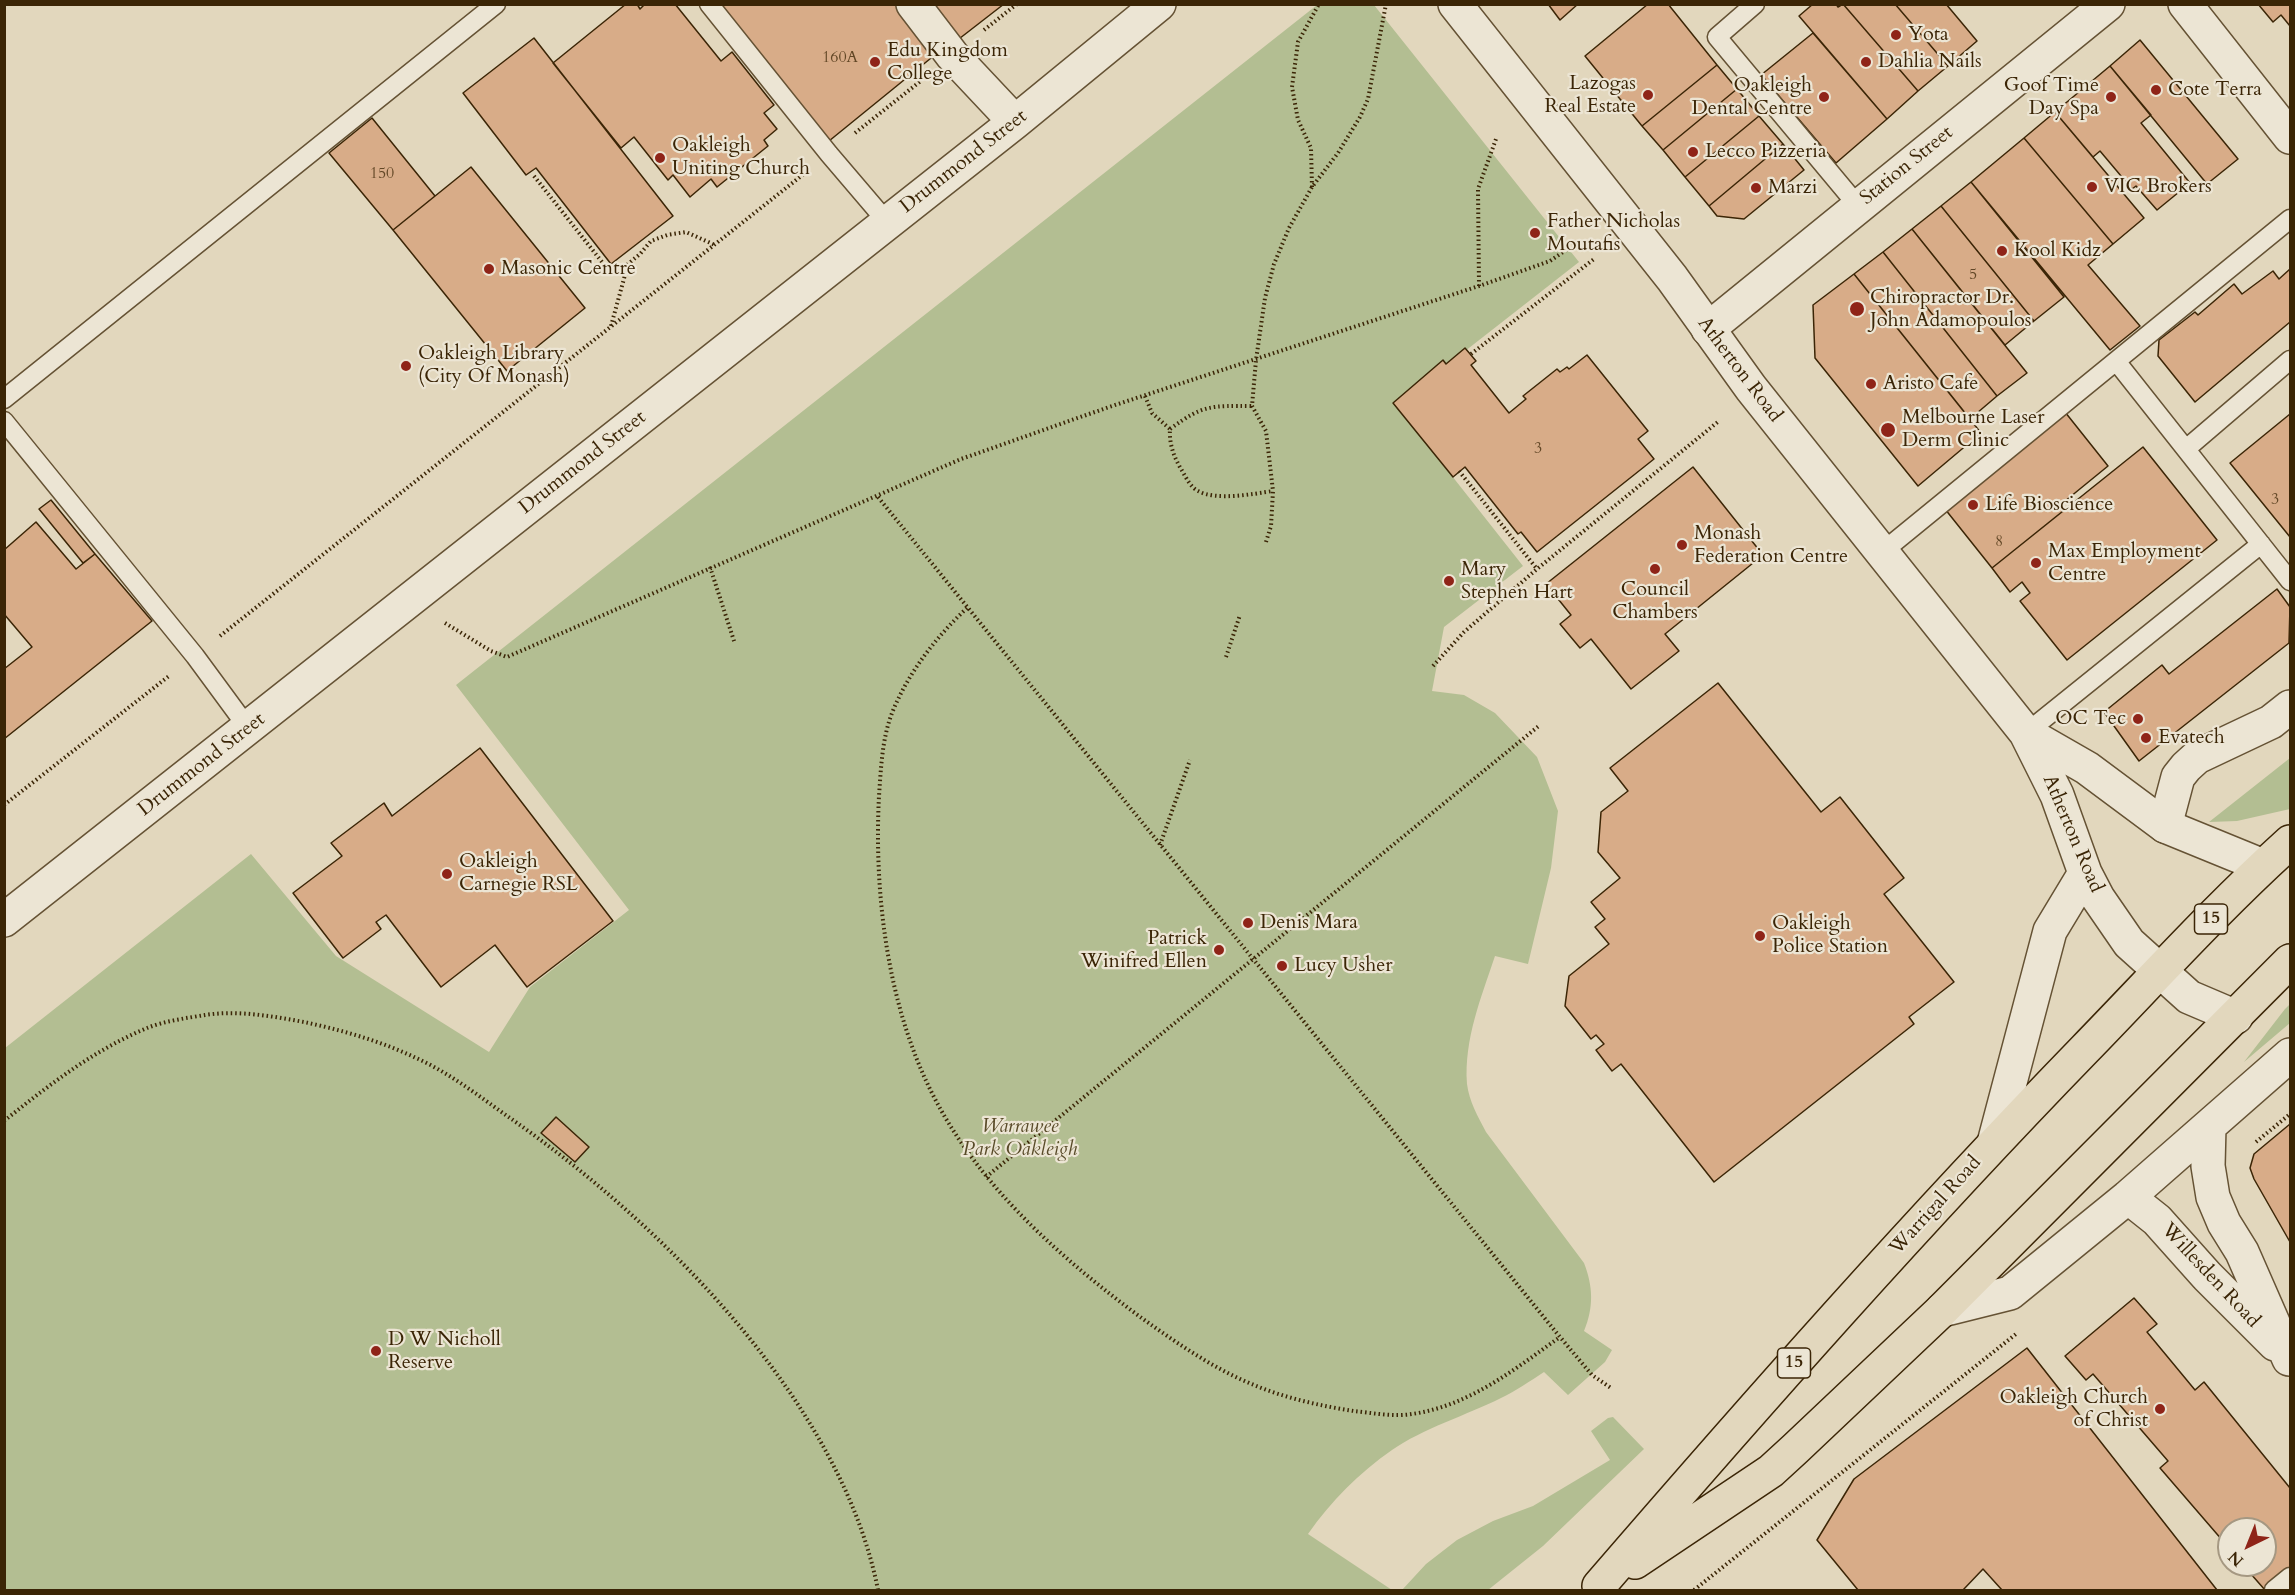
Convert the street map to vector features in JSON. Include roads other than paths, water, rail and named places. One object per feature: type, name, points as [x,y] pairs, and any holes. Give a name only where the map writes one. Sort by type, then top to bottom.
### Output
[{"type":"highway","name":"Warrigal Road","points":[[1596,1588],[1731,1432],[1994,1143],[2159,971],[2263,866],[2290,842]]},
{"type":"highway","name":"Warrigal Road","points":[[1596,1588],[1771,1471],[1942,1310],[2290,961]]},
{"type":"street","points":[[912,4],[952,56],[1015,122]]},
{"type":"street","name":"Drummond Street","points":[[4,920],[1015,122],[1160,4]]},
{"type":"street","name":"Atherton Road","points":[[1455,4],[1672,278],[1708,329],[1881,553],[2026,733],[2057,795],[2085,873],[2098,898],[2129,943],[2189,997],[2236,1017]]},
{"type":"street","name":"Station Street","points":[[1708,329],[2108,4]]},
{"type":"street","points":[[2185,4],[2290,137]]},
{"type":"street","points":[[2164,826],[2178,777],[2197,757],[2271,722],[2290,707]]},
{"type":"street","name":"Atherton Road","points":[[2026,733],[2087,768],[2164,826],[2263,866]]},
{"type":"street","points":[[1994,1143],[2050,931],[2085,873]]},
{"type":"street","name":"Warrigal Road","points":[[1942,1310],[2010,1293],[2128,1197],[2290,1055]]},
{"type":"street","name":"Willesden Road","points":[[2209,1126],[2210,1179],[2213,1197],[2223,1223],[2241,1252],[2290,1360]]},
{"type":"street","name":"Willesden Road","points":[[2128,1197],[2157,1220],[2207,1276],[2290,1360]]},
{"type":"lane","points":[[4,399],[496,4]]},
{"type":"lane","points":[[709,4],[829,154],[887,222]]},
{"type":"lane","points":[[1755,4],[1717,37],[1858,206]]},
{"type":"lane","points":[[1881,553],[2290,219]]},
{"type":"lane","points":[[2186,450],[2290,360]]},
{"type":"lane","points":[[2116,361],[2290,581]]},
{"type":"lane","points":[[4,421],[195,656],[248,728]]},
{"type":"lane","points":[[2026,733],[2261,544]]},
{"type":"lane","points":[[2274,1590],[2290,1577]]},
{"type":"place","name":"Yota","points":[[1896,35]]},
{"type":"place","name":"Edu Kingdom College","points":[[875,62]]},
{"type":"place","name":"Dahlia Nails","points":[[1866,62]]},
{"type":"place","name":"Cote Terra","points":[[2156,90]]},
{"type":"place","name":"Lazogas Real Estate","points":[[1648,95]]},
{"type":"place","name":"Oakleigh Dental Centre","points":[[1824,97]]},
{"type":"place","name":"Goof Time Day Spa","points":[[2111,97]]},
{"type":"place","name":"Lecco Pizzeria","points":[[1693,152]]},
{"type":"place","name":"Oakleigh Uniting Church","points":[[660,158]]},
{"type":"place","name":"VIC Brokers","points":[[2092,187]]},
{"type":"place","name":"Marzi","points":[[1756,188]]},
{"type":"place","name":"Father Nicholas Moutafis","points":[[1535,233]]},
{"type":"place","name":"Kool Kidz","points":[[2002,251]]},
{"type":"place","name":"Masonic Centre","points":[[489,269]]},
{"type":"place","name":"Chiropractor Dr. John Adamopoulos","points":[[1857,309]]},
{"type":"place","name":"Oakleigh Library (City Of Monash)","points":[[406,366]]},
{"type":"place","name":"Aristo Cafe","points":[[1871,384]]},
{"type":"place","name":"Melbourne Laser Derm Clinic","points":[[1888,430]]},
{"type":"place","name":"Life Bioscience","points":[[1973,505]]},
{"type":"place","name":"Monash Federation Centre","points":[[1682,545]]},
{"type":"place","name":"Max Employment Centre","points":[[2036,563]]},
{"type":"place","name":"Council Chambers","points":[[1655,569]]},
{"type":"place","name":"Mary Stephen Hart","points":[[1449,581]]},
{"type":"place","name":"OC Tec","points":[[2138,719]]},
{"type":"place","name":"Evatech","points":[[2146,738]]},
{"type":"place","name":"Oakleigh Carnegie RSL","points":[[447,874]]},
{"type":"place","name":"Denis Mara","points":[[1248,923]]},
{"type":"place","name":"Oakleigh Police Station","points":[[1760,936]]},
{"type":"place","name":"Patrick Winifred Ellen","points":[[1219,950]]},
{"type":"place","name":"Lucy Usher","points":[[1282,966]]},
{"type":"place","name":"D W Nicholl Reserve","points":[[376,1351]]},
{"type":"place","name":"Oakleigh Church of Christ","points":[[2160,1409]]},
{"type":"park label","name":"Warrawee Park Oakleigh","points":[[1020,1138]]}]
